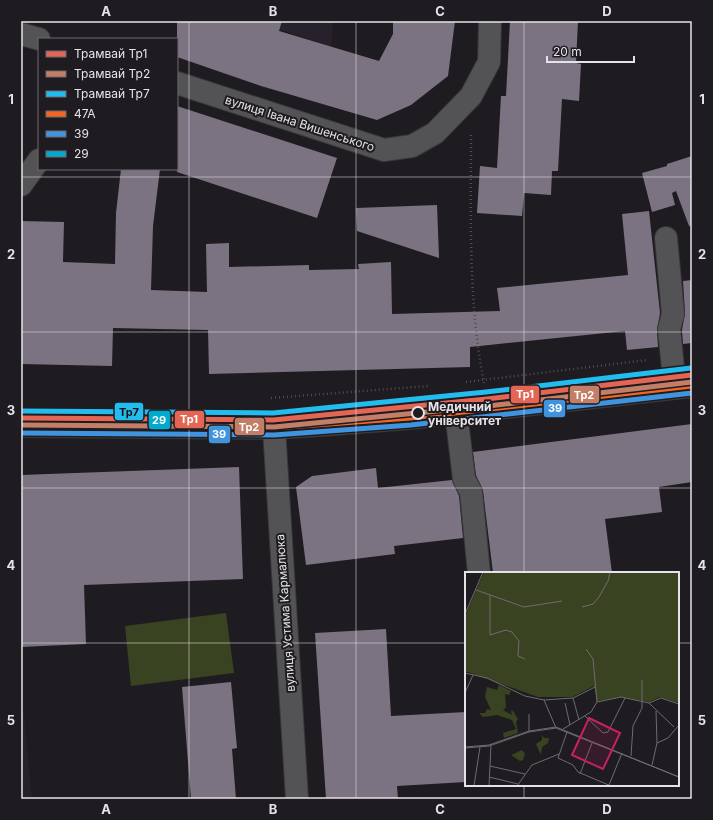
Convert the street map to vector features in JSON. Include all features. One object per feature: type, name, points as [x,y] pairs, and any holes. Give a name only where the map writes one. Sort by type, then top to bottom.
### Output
[{"type":"main road","points":[[21,426],[274,428],[402,418],[684,387]]},
{"type":"street","name":"вулиця Івана Вишенського","points":[[178,83],[384,150],[412,146],[435,133],[471,96],[489,62],[490,21]]},
{"type":"street","points":[[21,34],[38,39]]},
{"type":"street","points":[[21,184],[38,161]]},
{"type":"street","points":[[666,238],[673,314],[669,329],[672,357],[684,387]]},
{"type":"street","points":[[456,412],[464,479],[471,492],[479,572]]},
{"type":"street","name":"вулиця Устима Кармалюка","points":[[274,428],[297,799]]},
{"type":"path","points":[[471,96],[471,274],[478,355],[483,380]]},
{"type":"path","points":[[466,382],[672,357]]},
{"type":"path","points":[[271,398],[429,386]]},
{"type":"shaded area","points":[[255,21],[333,21],[331,47]]},
{"type":"shaded area","points":[[21,685],[32,799],[21,799]]},
{"type":"green space","points":[[226,613],[234,673],[131,686],[125,626]]},
{"type":"building","points":[[177,21],[282,21],[279,31],[379,61],[393,34],[393,21],[455,21],[448,76],[411,105],[377,120],[261,86],[178,57]]},
{"type":"building","points":[[510,21],[578,21],[576,63],[581,64],[579,101],[562,99],[558,171],[552,171],[551,195],[524,193],[522,216],[477,213],[480,166],[497,168],[501,96],[506,96]]},
{"type":"building","points":[[178,106],[337,158],[317,218],[177,172]]},
{"type":"building","points":[[692,156],[692,226],[689,226],[676,191],[672,193],[675,205],[652,212],[642,173],[667,166],[667,164]]},
{"type":"building","points":[[121,170],[160,170],[153,226],[151,290],[207,292],[206,244],[229,243],[229,267],[309,265],[309,270],[359,269],[358,264],[391,262],[392,314],[500,311],[497,288],[628,275],[622,214],[649,211],[660,313],[657,330],[658,347],[627,350],[625,331],[470,347],[470,367],[209,374],[208,330],[113,328],[112,366],[21,364],[21,221],[64,222],[63,262],[115,264],[116,213]]},
{"type":"building","points":[[437,205],[439,258],[357,231],[356,208]]},
{"type":"building","points":[[692,280],[692,343],[683,344],[682,330],[685,313],[683,281]]},
{"type":"building","points":[[692,424],[692,482],[659,487],[662,512],[605,519],[612,572],[493,572],[483,491],[476,475],[473,452]]},
{"type":"building","points":[[239,467],[243,579],[84,585],[86,644],[21,647],[21,475]]},
{"type":"building","points":[[376,468],[378,488],[452,480],[459,496],[463,538],[394,546],[395,554],[306,565],[296,487],[312,476]]},
{"type":"building","points":[[386,629],[391,716],[465,712],[465,782],[397,786],[398,799],[326,799],[315,633]]},
{"type":"building","points":[[231,682],[237,748],[232,749],[236,799],[191,799],[182,687]]},
{"type":"tram line","name":"Тр7","points":[[21,411],[273,413],[486,392],[691,368]]},
{"type":"tram line","name":"Тр1","points":[[21,418],[273,420],[487,399],[692,375]]},
{"type":"tram line","name":"Тр2","points":[[21,425],[274,427],[488,406],[692,382]]},
{"type":"transit line","name":"29","points":[[21,419],[274,421],[409,411],[691,379]]},
{"type":"transit line","name":"47А","points":[[21,426],[274,428],[410,418],[692,386]]},
{"type":"transit line","name":"39","points":[[21,433],[274,435],[411,425],[692,393]]},
{"type":"place","name":"Медичний університет","points":[[418,413]]}]
